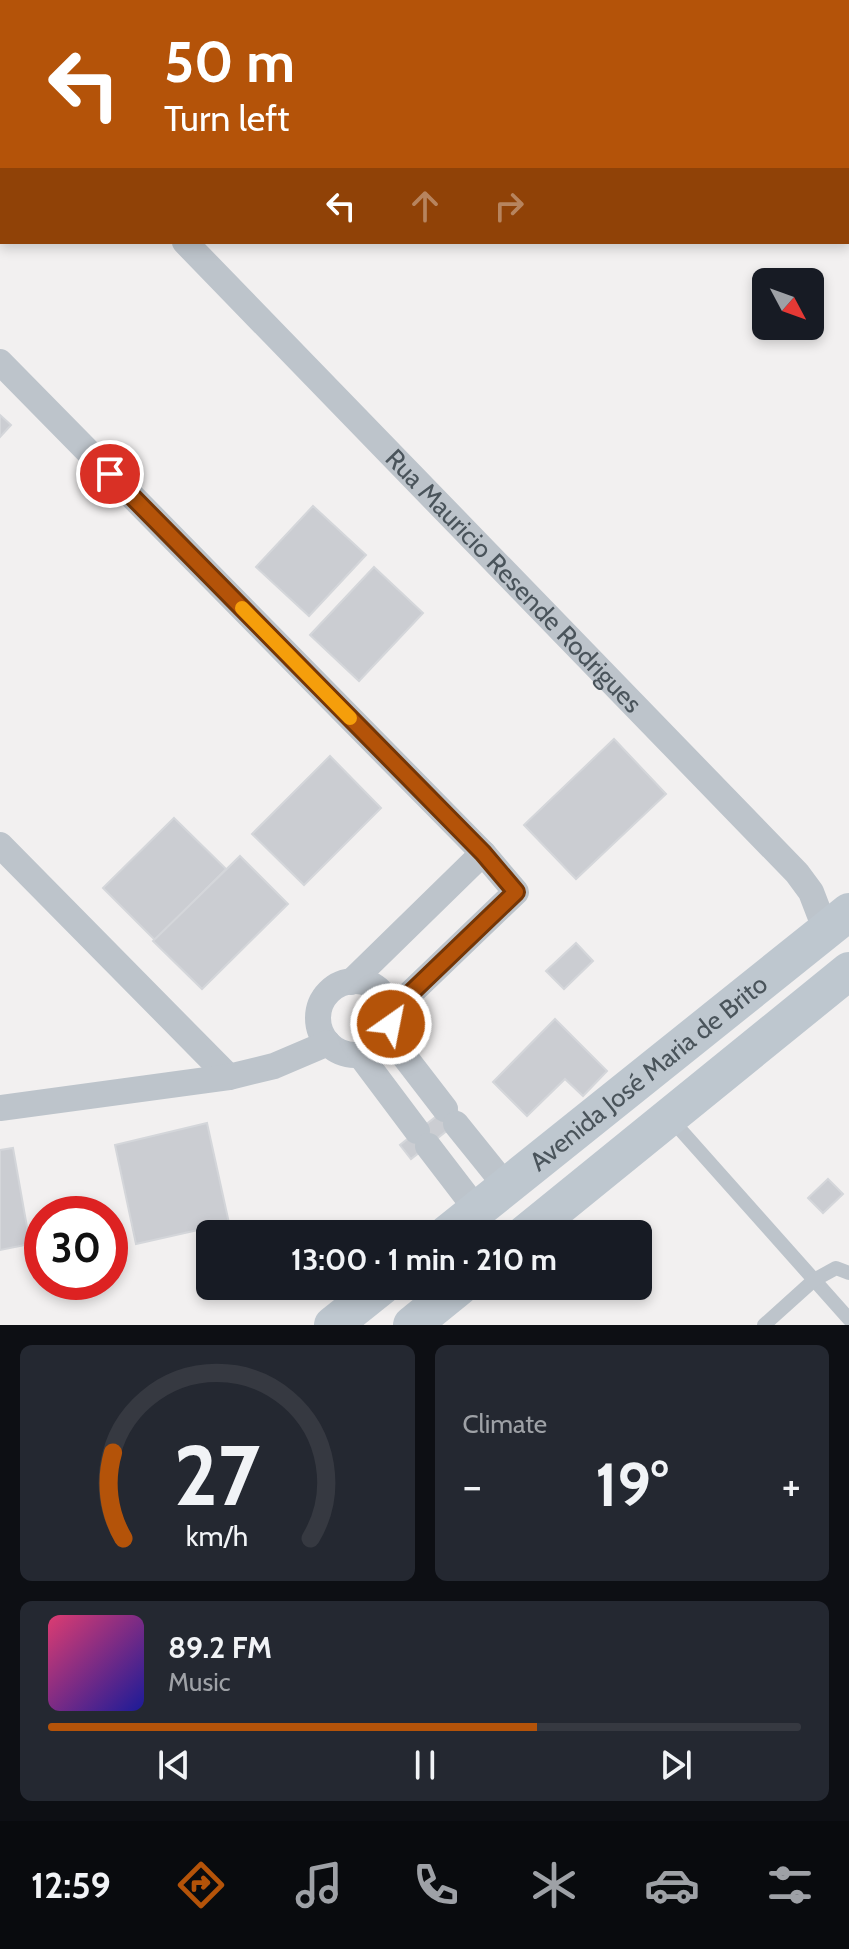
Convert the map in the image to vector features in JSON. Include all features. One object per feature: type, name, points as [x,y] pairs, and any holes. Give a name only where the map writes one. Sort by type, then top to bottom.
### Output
[{"type":"main road","name":"Avenida José Maria de Brito","points":[[464,1220],[837,922]]},
{"type":"main road","name":"Avenida José Maria de Brito","points":[[542,1220],[849,971]]},
{"type":"main road","points":[[333,1325],[364,1300]]},
{"type":"main road","points":[[412,1325],[443,1300]]},
{"type":"street","name":"Rua Mauricio Resende Rodrigues","points":[[187,244],[797,873],[837,922]]},
{"type":"street","points":[[0,362],[483,853],[516,892],[389,1023],[381,1044],[360,1055],[348,1055],[328,1043],[321,1034],[319,1011],[330,991],[351,982],[483,853]]},
{"type":"street","points":[[0,845],[229,1077]]},
{"type":"street","points":[[351,982],[362,982],[381,992],[389,1023],[446,1111],[506,1186]]},
{"type":"street","points":[[0,1108],[229,1077],[274,1066],[328,1043]]},
{"type":"street","points":[[360,1055],[477,1210]]},
{"type":"street","points":[[418,1133],[446,1111]]},
{"type":"lane","points":[[670,1117],[849,1319]]},
{"type":"lane","points":[[764,1325],[814,1280],[836,1268],[849,1273]]},
{"type":"building","points":[[0,415],[11,425],[0,437]]},
{"type":"building","points":[[313,506],[366,555],[309,616],[256,567]]},
{"type":"building","points":[[374,567],[423,613],[359,681],[310,635]]},
{"type":"building","points":[[614,739],[666,794],[576,879],[524,825]]},
{"type":"building","points":[[330,756],[381,808],[304,885],[252,834]]},
{"type":"building","points":[[174,818],[226,869],[155,940],[103,888]]},
{"type":"building","points":[[240,856],[288,904],[202,989],[153,941]]},
{"type":"building","points":[[576,943],[593,961],[564,989],[546,971]]},
{"type":"building","points":[[555,1019],[607,1071],[583,1096],[565,1079],[527,1116],[493,1082]]},
{"type":"building","points":[[452,1104],[463,1118],[411,1159],[400,1145]]},
{"type":"building","points":[[207,1123],[228,1220],[196,1220],[196,1230],[136,1244],[115,1145]]},
{"type":"building","points":[[13,1148],[24,1210],[24,1245],[0,1250],[0,1150]]},
{"type":"building","points":[[828,1179],[843,1194],[823,1213],[808,1198]]},
{"type":"slow traffic","points":[[242,608],[350,718]]},
{"type":"route","points":[[110,474],[483,853],[516,892],[391,1012],[391,1024]]}]
